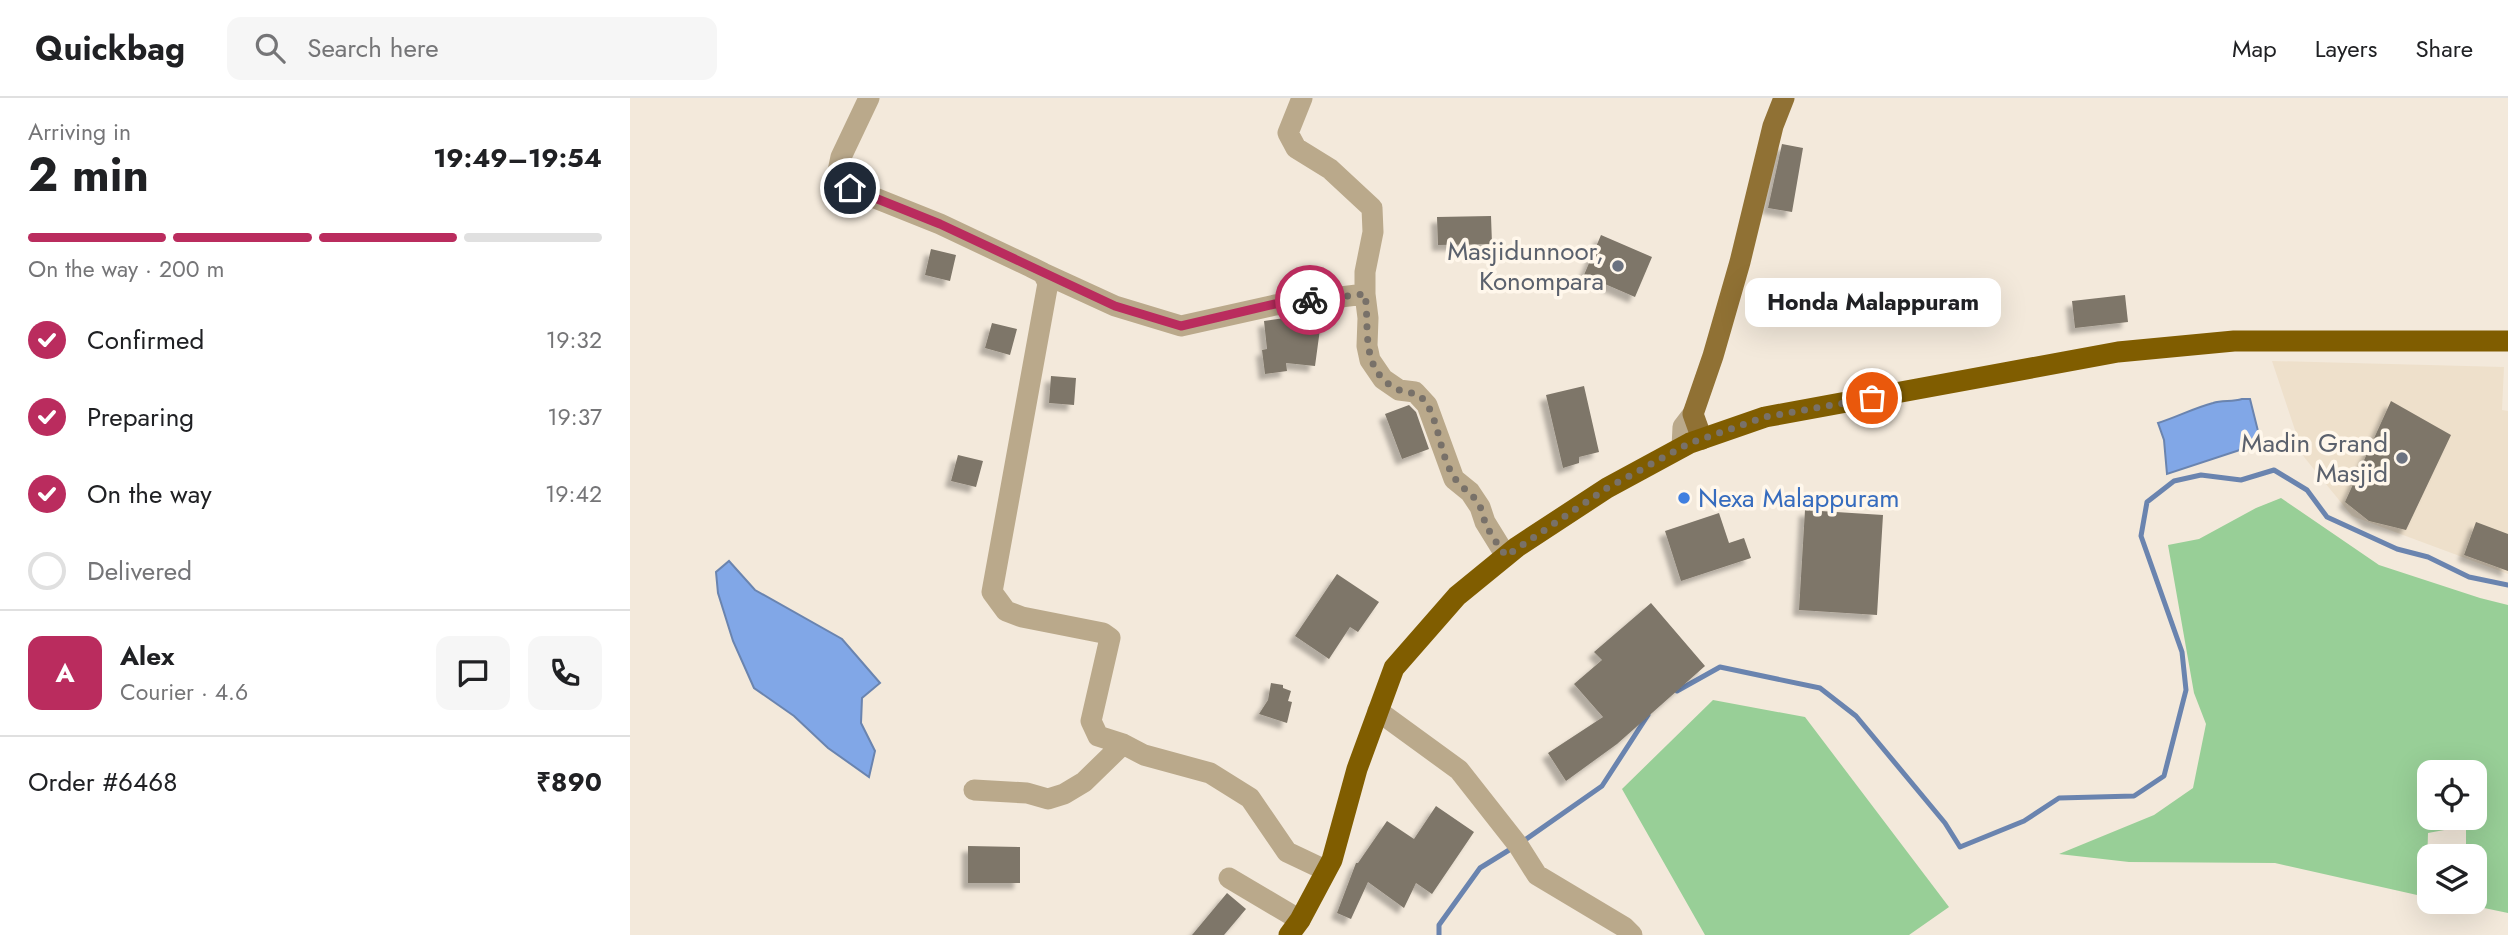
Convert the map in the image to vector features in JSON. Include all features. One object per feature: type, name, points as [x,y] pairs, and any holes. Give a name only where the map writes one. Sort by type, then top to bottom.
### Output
[{"type":"highway","points":[[1294,927],[1332,860],[1357,769],[1394,668],[1457,596],[1506,556],[1607,488],[1682,447],[1765,417],[2118,352],[2234,341],[2508,341]]},
{"type":"main road","points":[[1702,439],[1693,414],[1727,310],[1773,126],[1784,98]]},
{"type":"street","points":[[869,98],[841,157],[837,176],[843,183],[940,224],[1115,306],[1181,326],[1275,304],[1365,294]]},
{"type":"street","points":[[1302,98],[1287,133],[1296,148],[1330,169],[1372,208],[1373,232],[1365,272],[1367,346],[1370,360],[1383,379],[1399,390],[1415,392],[1427,405],[1454,478],[1470,492],[1480,506],[1489,529],[1506,556]]},
{"type":"street","points":[[1043,273],[1048,283],[992,592],[1006,611],[1022,617],[1102,633],[1110,638],[1091,721],[1098,736],[1123,744],[1144,755],[1210,773],[1250,798],[1286,852],[1325,870]]},
{"type":"street","points":[[1682,447],[1683,427],[1693,414]]},
{"type":"street","points":[[1378,711],[1459,770],[1537,875],[1624,927],[1632,935]]},
{"type":"street","points":[[974,790],[1027,793],[1048,799],[1064,794],[1084,782],[1123,744]]},
{"type":"street","points":[[1229,878],[1294,927]]},
{"type":"shaded area","points":[[2272,361],[2504,367],[2502,410],[2508,411],[2508,574],[2352,516],[2304,457]]},
{"type":"green space","points":[[2281,498],[2379,565],[2508,605],[2508,913],[2487,909],[2487,844],[2466,844],[2466,830],[2487,830],[2487,760],[2417,760],[2417,830],[2444,830],[2428,833],[2428,844],[2417,844],[2417,895],[2275,863],[2129,862],[2059,854],[2154,815],[2193,788],[2206,724],[2194,693],[2168,545],[2199,539],[2256,508]]},
{"type":"green space","points":[[1713,700],[1805,717],[1949,907],[1909,935],[1705,935],[1622,789]]},
{"type":"water","points":[[2250,399],[2261,443],[2167,474],[2164,440],[2158,423],[2213,403]]},
{"type":"water","points":[[729,561],[755,590],[842,639],[880,683],[862,698],[861,723],[875,751],[869,777],[828,748],[794,716],[754,688],[733,641],[718,593],[716,572]]},
{"type":"building","points":[[1782,144],[1803,148],[1792,212],[1768,208]]},
{"type":"building","points":[[1491,216],[1492,244],[1438,245],[1437,217]]},
{"type":"building","name":"Masjidunnoor, Konompara","points":[[1601,235],[1652,257],[1635,297],[1584,275]]},
{"type":"building","points":[[931,249],[956,255],[950,281],[925,275]]},
{"type":"building","points":[[2125,295],[2128,322],[2075,328],[2072,301]]},
{"type":"building","points":[[1326,312],[1326,329],[1320,329],[1315,366],[1286,363],[1287,371],[1265,374],[1262,350],[1267,349],[1264,321]]},
{"type":"building","points":[[992,323],[1017,329],[1010,355],[985,348]]},
{"type":"building","points":[[1051,376],[1076,378],[1074,405],[1049,403]]},
{"type":"building","points":[[1584,386],[1599,452],[1579,457],[1579,463],[1563,468],[1546,395]]},
{"type":"building","name":"Madin Grand Masjid","points":[[2391,401],[2451,435],[2406,530],[2369,521],[2345,502]]},
{"type":"building","points":[[1409,405],[1416,412],[1429,449],[1402,459],[1385,414]]},
{"type":"building","points":[[958,455],[983,461],[976,487],[951,481]]},
{"type":"building","points":[[1805,510],[1883,515],[1877,615],[1799,610]]},
{"type":"building","points":[[1719,513],[1729,543],[1744,538],[1751,558],[1681,581],[1665,531]]},
{"type":"building","points":[[2476,522],[2508,534],[2508,571],[2464,555]]},
{"type":"building","points":[[1337,574],[1379,602],[1358,632],[1350,627],[1329,659],[1295,636]]},
{"type":"building","points":[[1651,603],[1705,666],[1617,744],[1566,781],[1548,753],[1603,717],[1574,684],[1602,660],[1594,652]]},
{"type":"building","points":[[1271,683],[1283,685],[1283,688],[1291,691],[1288,701],[1292,702],[1287,723],[1259,714],[1268,700]]},
{"type":"building","points":[[1436,806],[1474,832],[1432,894],[1416,883],[1404,908],[1368,882],[1351,919],[1337,913],[1356,863],[1387,821],[1414,839]]},
{"type":"building","points":[[968,846],[1020,847],[1020,883],[968,883]]},
{"type":"building","points":[[1227,893],[1246,909],[1224,935],[1192,935]]},
{"type":"waterway","points":[[1677,691],[1720,667],[1820,688],[1856,716],[1945,823],[1960,847],[2024,821],[2059,798],[2134,796],[2164,776],[2186,690],[2182,652],[2141,536],[2147,502],[2174,481],[2201,475],[2241,480],[2274,470],[2307,490],[2327,517],[2397,549],[2428,557],[2469,577],[2508,585]]},
{"type":"waterway","points":[[1522,842],[1602,786],[1648,715]]},
{"type":"waterway","points":[[1439,935],[1439,925],[1480,868],[1514,847]]},
{"type":"way so far","points":[[1310,300],[1365,294],[1370,360],[1383,379],[1399,390],[1415,392],[1427,405],[1454,478],[1470,492],[1480,506],[1492,536],[1506,556],[1607,488],[1690,443],[1765,417],[1872,398]]},
{"type":"place","name":"Masjidunnoor, Konompara","points":[[1618,266]]},
{"type":"place","name":"Honda Malappuram","points":[[1872,398]]},
{"type":"place","name":"Madin Grand Masjid","points":[[2402,458]]},
{"type":"place","name":"Nexa Malappuram","points":[[1684,498]]},
{"type":"route","points":[[850,188],[940,224],[1115,306],[1181,326],[1275,304],[1310,300]]}]
